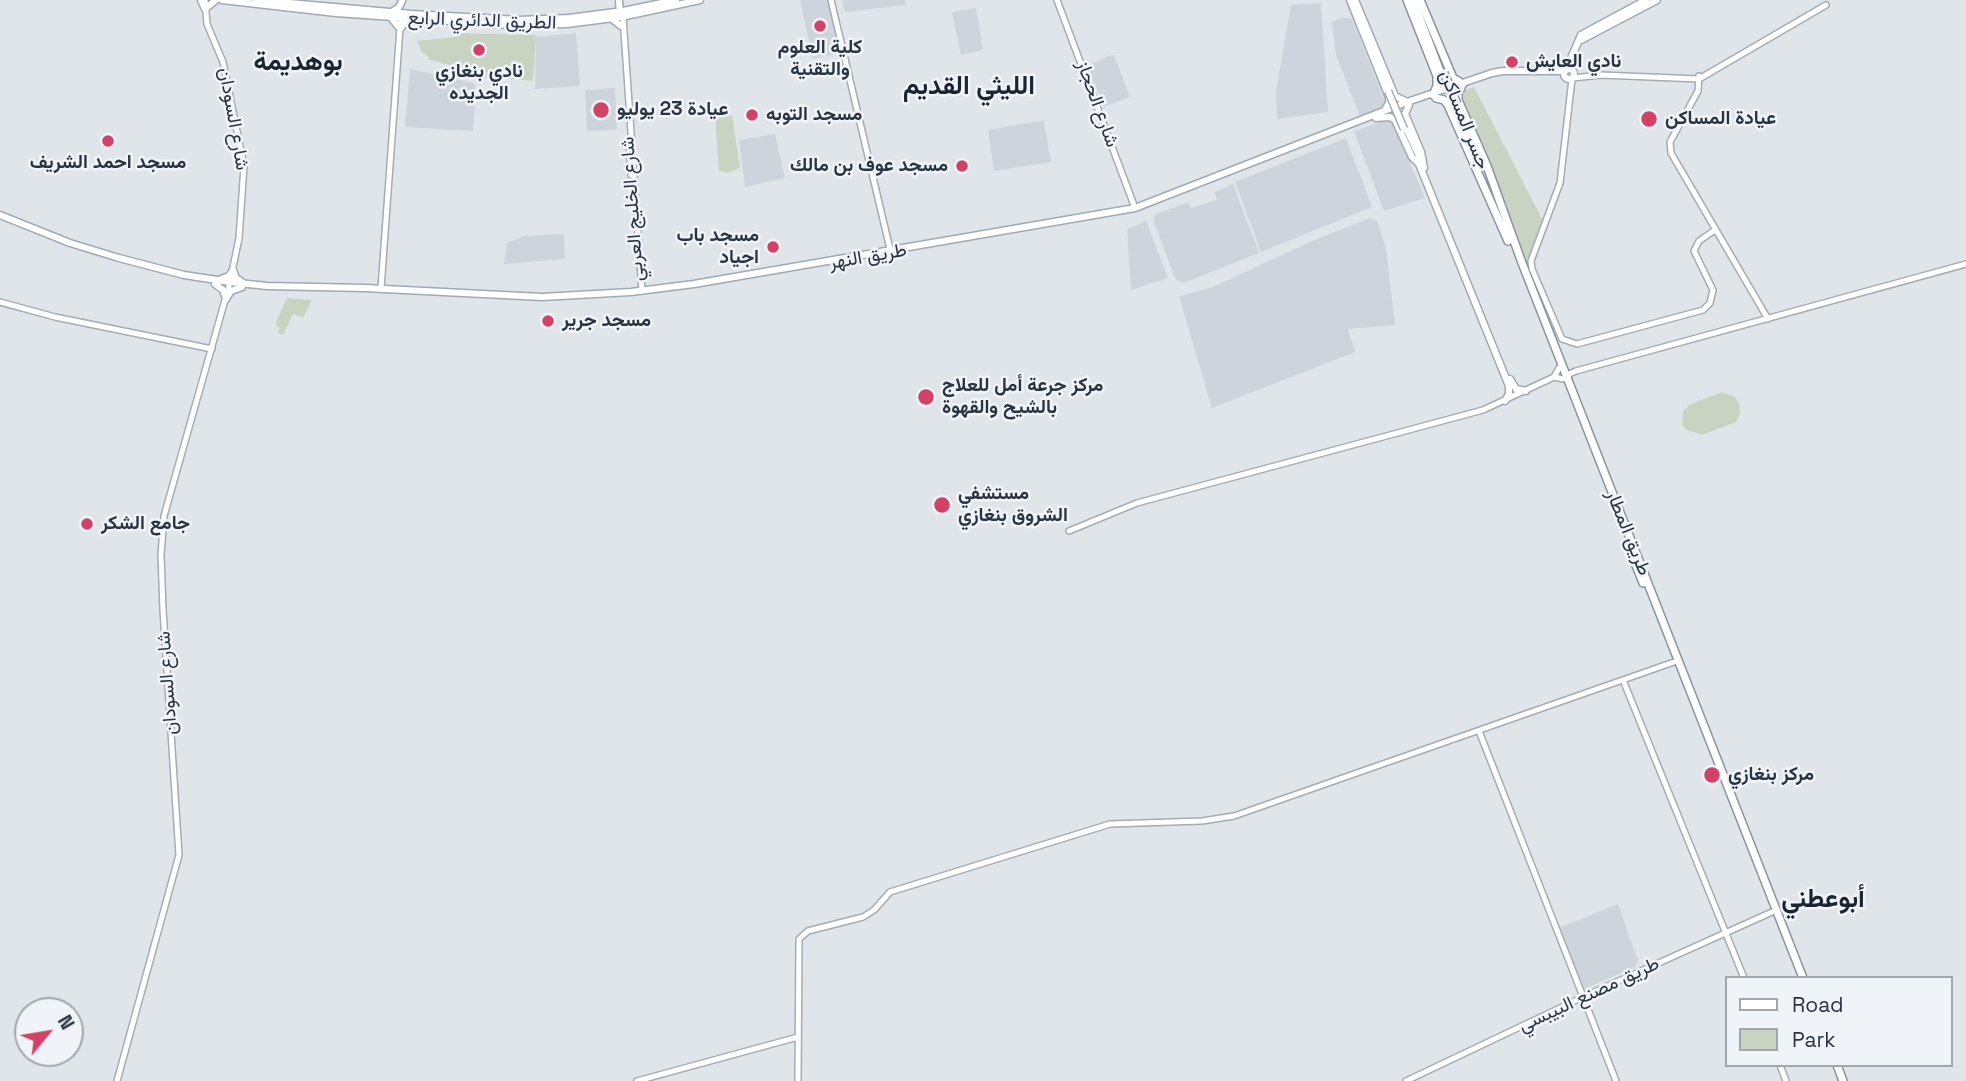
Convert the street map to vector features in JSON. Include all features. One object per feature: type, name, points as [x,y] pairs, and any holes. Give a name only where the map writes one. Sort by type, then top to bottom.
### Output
[{"type":"highway","points":[[1408,0],[1437,76],[1438,95]]},
{"type":"highway","points":[[1417,0],[1455,81],[1462,86]]},
{"type":"highway","name":"جسر المساكن","points":[[1417,0],[1493,202]]},
{"type":"highway","name":"جسر المساكن","points":[[1417,0],[1513,240]]},
{"type":"highway","points":[[1437,76],[1446,76],[1451,72]]},
{"type":"highway","name":"طريق المطار","points":[[1462,86],[1458,95],[1460,103],[1487,166],[1513,240],[1558,343],[1562,379],[1772,912],[1800,976]]},
{"type":"highway","name":"طريق المطار","points":[[1438,95],[1449,107],[1480,179],[1493,202],[1560,364]]},
{"type":"highway","points":[[1449,107],[1452,103],[1460,103]]},
{"type":"highway","name":"طريق المطار","points":[[1562,379],[1800,976]]},
{"type":"main road","points":[[203,0],[205,9],[216,0]]},
{"type":"main road","name":"الطريق الدائري الرابع","points":[[222,0],[390,15],[401,19],[413,17],[530,25],[611,16],[700,0]]},
{"type":"main road","name":"الطريق الدائري الرابع","points":[[256,0],[316,9]]},
{"type":"main road","name":"الطريق الدائري الرابع","points":[[634,12],[676,0]]},
{"type":"main road","points":[[1352,0],[1509,386],[1505,401]]},
{"type":"main road","points":[[1569,73],[1583,33],[1646,0]]},
{"type":"main road","points":[[1577,44],[1587,36],[1657,0]]},
{"type":"main road","points":[[390,15],[403,1],[413,17]]},
{"type":"main road","points":[[621,1],[634,12],[623,26],[611,16],[621,1]]},
{"type":"main road","name":"شارع الخليج العربي","points":[[621,1],[622,14]]},
{"type":"main road","points":[[1370,43],[1395,96],[1408,104],[1405,114],[1422,152],[1419,161]]},
{"type":"main road","points":[[1370,43],[1389,97],[1385,110]]},
{"type":"main road","name":"طريق النهر","points":[[244,286],[534,300],[581,299],[672,290],[1135,208],[1385,110],[1462,86],[1503,74],[1569,73]]},
{"type":"main road","name":"طريق النهر","points":[[244,286],[381,287],[542,297],[637,292],[843,260],[890,249],[1145,209],[1408,104]]},
{"type":"main road","points":[[1376,118],[1390,117],[1395,120],[1412,157],[1419,161]]},
{"type":"main road","points":[[0,217],[113,259],[244,286]]},
{"type":"main road","points":[[216,282],[225,279],[233,270],[244,286]]},
{"type":"main road","points":[[216,282],[226,299]]},
{"type":"main road","points":[[640,283],[650,290]]},
{"type":"main road","points":[[637,292],[640,283]]},
{"type":"main road","points":[[226,299],[233,289],[244,286]]},
{"type":"main road","points":[[1478,306],[1512,384],[1516,389],[1526,391]]},
{"type":"street","points":[[831,0],[890,249]]},
{"type":"street","name":"شارع الحجاز","points":[[1058,0],[1135,208]]},
{"type":"street","points":[[1715,230],[1699,241],[1694,251],[1713,290],[1710,303],[1703,310],[1577,344],[1558,343],[1531,261],[1560,183],[1569,73],[1699,78],[1835,0]]},
{"type":"street","points":[[381,287],[403,1]]},
{"type":"street","name":"شارع السودان","points":[[117,1081],[178,855],[163,610],[161,546],[166,506],[226,299],[239,238],[244,166],[223,62],[208,27],[205,9]]},
{"type":"street","name":"شارع الخليج العربي","points":[[622,14],[640,283]]},
{"type":"street","points":[[1699,78],[1698,91],[1674,133],[1670,147],[1673,157],[1768,319]]},
{"type":"street","points":[[1069,531],[1137,503],[1474,412],[1562,379],[1576,371],[1966,264]]},
{"type":"street","points":[[0,302],[53,317],[212,349]]},
{"type":"street","points":[[1560,364],[1567,370],[1576,371]]},
{"type":"street","points":[[1560,364],[1562,379]]},
{"type":"street","points":[[798,1081],[799,939],[808,931],[863,917],[890,892],[1110,824],[1202,821],[1234,816],[1674,662]]},
{"type":"street","points":[[1623,680],[1743,976]]},
{"type":"street","points":[[1479,731],[1616,1081]]},
{"type":"street","name":"طريق مصنع البيبسي","points":[[1406,1081],[1583,996],[1772,912]]},
{"type":"street","points":[[636,1081],[798,1037]]},
{"type":"shaded area","name":"كلية العلوم والتقنية","points":[[800,0],[828,0],[840,53],[813,59]]},
{"type":"shaded area","points":[[842,0],[905,0],[906,5],[845,12]]},
{"type":"shaded area","points":[[1321,3],[1328,112],[1277,119],[1276,91],[1291,5]]},
{"type":"shaded area","points":[[976,8],[983,50],[961,55],[952,12]]},
{"type":"shaded area","points":[[1344,17],[1352,19],[1386,105],[1360,117],[1336,55],[1332,22]]},
{"type":"shaded area","points":[[576,33],[580,86],[535,89],[536,37]]},
{"type":"shaded area","points":[[1114,55],[1130,97],[1104,107],[1087,66]]},
{"type":"shaded area","points":[[410,69],[473,83],[476,86],[473,131],[405,127]]},
{"type":"shaded area","name":"عيادة 23 يوليو","points":[[615,88],[617,130],[587,131],[585,90]]},
{"type":"shaded area","points":[[1390,119],[1425,198],[1384,211],[1354,131]]},
{"type":"shaded area","points":[[1044,120],[1051,162],[994,171],[988,130]]},
{"type":"shaded area","points":[[775,134],[785,178],[745,187],[739,140]]},
{"type":"shaded area","points":[[1346,138],[1372,207],[1261,252],[1235,182]]},
{"type":"shaded area","points":[[1233,184],[1259,253],[1184,283],[1176,280],[1153,220],[1156,214],[1186,203],[1189,203],[1191,208],[1217,200],[1214,192]]},
{"type":"shaded area","points":[[1370,218],[1377,221],[1386,248],[1395,325],[1348,329],[1355,352],[1212,408],[1179,296],[1213,287],[1312,241]]},
{"type":"shaded area","points":[[1146,221],[1168,278],[1131,290],[1127,229]]},
{"type":"shaded area","points":[[564,234],[565,259],[504,264],[507,243],[524,236]]},
{"type":"shaded area","points":[[1618,904],[1638,961],[1635,967],[1584,989],[1559,928]]},
{"type":"green space","name":"نادي بنغازي الجديده","points":[[457,33],[536,35],[533,81],[470,76],[470,70],[430,60],[423,54],[417,41],[456,37]]},
{"type":"green space","points":[[1474,87],[1544,223],[1530,256],[1531,271],[1557,337],[1555,338],[1460,96],[1462,92]]},
{"type":"green space","points":[[732,115],[740,168],[727,173],[719,171],[715,117]]},
{"type":"green space","points":[[287,298],[312,300],[303,318],[293,314],[283,335],[278,333],[280,328],[276,326],[276,322]]},
{"type":"green space","points":[[1722,392],[1735,397],[1739,404],[1740,413],[1736,422],[1702,435],[1687,430],[1682,425],[1683,411],[1689,405]]},
{"type":"place","name":"كلية العلوم والتقنية","points":[[820,26]]},
{"type":"place","name":"نادي بنغازي الجديده","points":[[479,50]]},
{"type":"place","name":"نادي العايش","points":[[1512,62]]},
{"type":"place","name":"عيادة 23 يوليو","points":[[601,110]]},
{"type":"place","name":"مسجد التوبه","points":[[752,115]]},
{"type":"place","name":"عيادة المساكن","points":[[1649,119]]},
{"type":"place","name":"مسجد احمد الشريف","points":[[108,141]]},
{"type":"place","name":"مسجد عوف بن مالك","points":[[962,166]]},
{"type":"place","name":"مسجد باب اجياد","points":[[773,247]]},
{"type":"place","name":"مسجد جرير","points":[[548,321]]},
{"type":"place","name":"مركز جرعة أمل للعلاج بالشيح والقهوة","points":[[926,397]]},
{"type":"place","name":"مستشفي الشروق بنغازي","points":[[942,505]]},
{"type":"place","name":"جامع الشكر","points":[[87,524]]},
{"type":"place","name":"مركز بنغازي","points":[[1712,775]]},
{"type":"district","name":"بوهديمة","points":[[298,63]]},
{"type":"district","name":"الليثي القديم","points":[[969,87]]},
{"type":"district","name":"أبوعطني","points":[[1823,900]]}]
